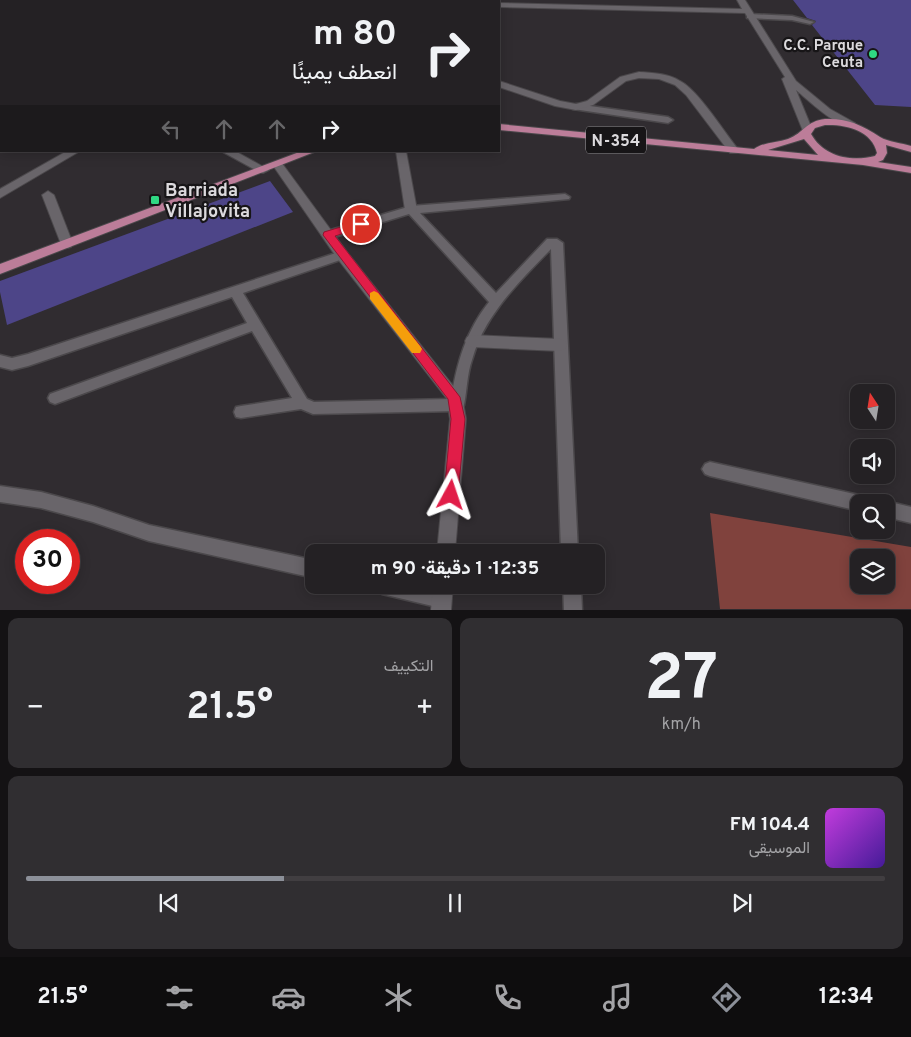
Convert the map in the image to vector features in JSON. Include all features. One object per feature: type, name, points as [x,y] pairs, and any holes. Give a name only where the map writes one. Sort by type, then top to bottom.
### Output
[{"type":"highway","name":"N-354","points":[[734,151],[775,146],[807,132],[819,122],[851,125],[878,140],[911,149]]},
{"type":"highway","name":"N-354","points":[[500,128],[861,162],[911,170]]},
{"type":"highway","name":"N-354","points":[[807,132],[815,148],[849,162]]},
{"type":"highway","name":"N-354","points":[[861,162],[879,158],[882,152],[878,140]]},
{"type":"highway","points":[[0,269],[309,152]]},
{"type":"street","points":[[740,0],[783,69],[807,132]]},
{"type":"street","points":[[500,5],[749,14]]},
{"type":"street","points":[[783,69],[808,96],[851,125]]},
{"type":"street","points":[[500,84],[558,104],[576,107],[590,103],[623,79],[639,75],[660,76],[678,83],[689,93],[734,151]]},
{"type":"street","points":[[0,194],[73,152]]},
{"type":"street","points":[[229,152],[270,167],[328,235],[454,397],[457,405],[458,419],[447,544]]},
{"type":"street","points":[[401,152],[411,210]]},
{"type":"street","points":[[48,195],[67,244]]},
{"type":"street","points":[[472,341],[560,345]]},
{"type":"lane","points":[[749,14],[793,11]]},
{"type":"lane","points":[[749,14],[792,18],[810,22]]},
{"type":"lane","points":[[576,107],[668,120]]},
{"type":"lane","points":[[328,235],[411,210],[565,197]]},
{"type":"lane","points":[[411,210],[496,301]]},
{"type":"lane","points":[[240,412],[302,403],[313,408],[457,405],[465,360],[479,325],[496,301],[551,242],[557,243],[570,544]]},
{"type":"lane","points":[[0,361],[12,364],[28,360],[342,255]]},
{"type":"lane","points":[[235,291],[302,403]]},
{"type":"lane","points":[[55,398],[255,325]]},
{"type":"lane","points":[[710,468],[850,501]]},
{"type":"lane","points":[[0,494],[41,500],[92,514],[149,533],[305,567]]},
{"type":"lane","points":[[895,511],[911,514]]},
{"type":"lane","points":[[424,594],[442,598]]},
{"type":"lane","points":[[572,594],[573,610]]},
{"type":"shaded area","points":[[710,513],[850,537],[850,539],[864,539],[911,547],[911,609],[720,609]]},
{"type":"building","name":"C.C. Parque Ceuta","points":[[793,0],[911,0],[911,107],[875,105],[812,25],[816,21],[807,18]]},
{"type":"building","points":[[270,181],[293,212],[7,325],[0,292],[0,281]]},
{"type":"slow traffic","points":[[374,296],[416,349]]},
{"type":"place","name":"C.C. Parque Ceuta","points":[[873,54]]},
{"type":"place","name":"Barriada Villajovita","points":[[155,200]]},
{"type":"route","points":[[361,224],[328,235],[454,397],[457,405],[458,419],[451,495]]}]
